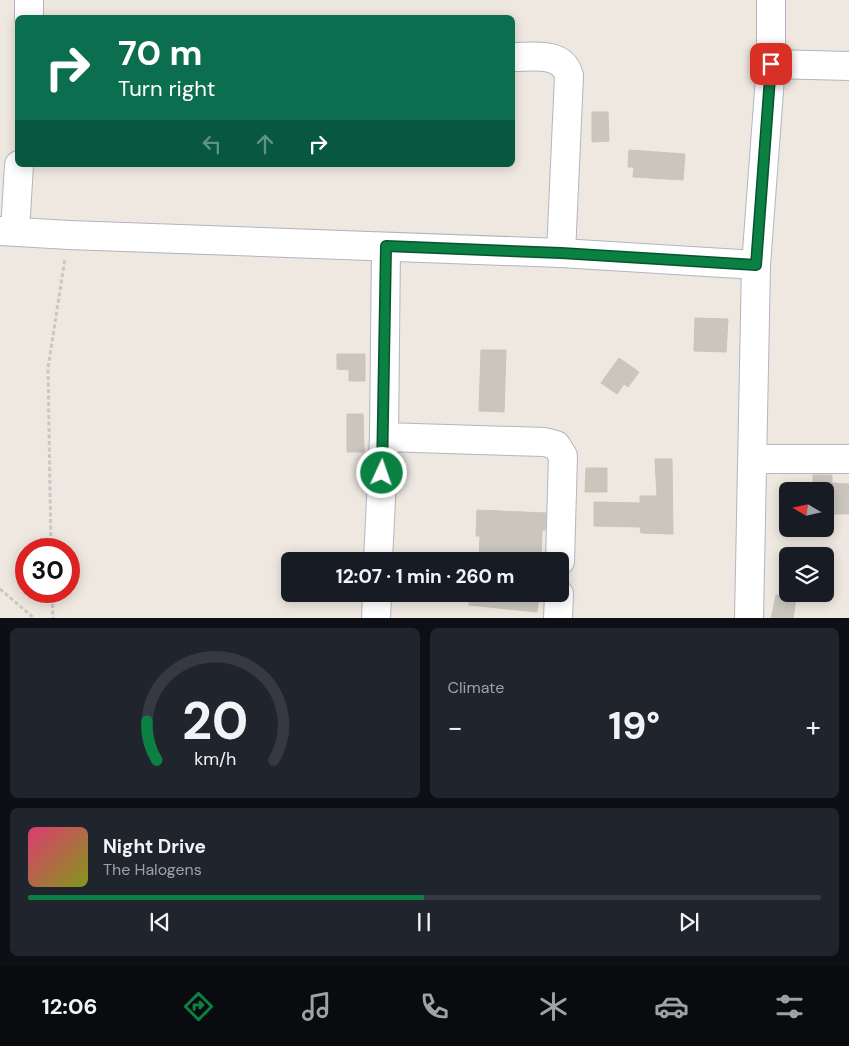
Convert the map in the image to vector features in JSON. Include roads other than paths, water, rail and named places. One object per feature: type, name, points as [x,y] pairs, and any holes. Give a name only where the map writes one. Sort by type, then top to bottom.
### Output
[{"type":"street","points":[[29,0],[29,15]]},
{"type":"street","points":[[749,618],[756,265],[771,64],[771,0]]},
{"type":"street","points":[[515,57],[549,58],[560,61],[566,67],[569,76],[561,253]]},
{"type":"street","points":[[771,64],[849,66]]},
{"type":"street","points":[[20,167],[7,231],[69,235],[561,253],[756,265]]},
{"type":"street","points":[[378,552],[384,437],[386,246]]},
{"type":"street","points":[[384,437],[544,442],[556,445],[563,456],[560,552]]},
{"type":"street","points":[[753,459],[849,459]]},
{"type":"street","points":[[376,618],[377,602]]},
{"type":"street","points":[[558,618],[559,602]]}]
